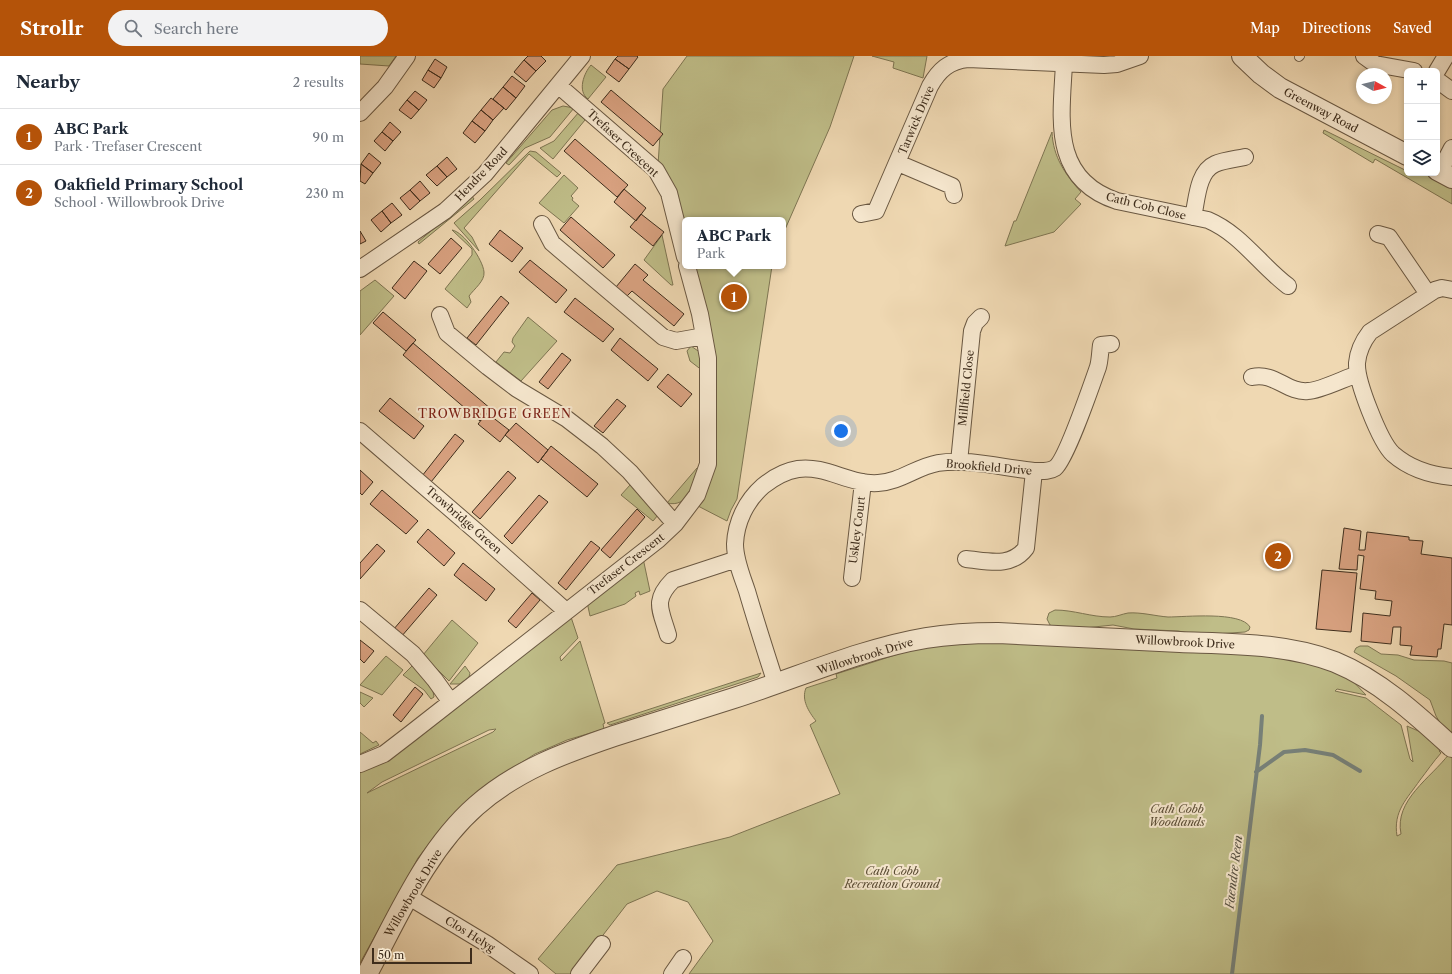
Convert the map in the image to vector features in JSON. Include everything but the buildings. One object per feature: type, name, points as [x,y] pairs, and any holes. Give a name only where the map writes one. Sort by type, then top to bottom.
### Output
[{"type":"street","points":[[360,113],[385,87],[407,56]]},
{"type":"street","name":"Hendre Road","points":[[360,269],[420,229],[463,194],[484,174],[560,86],[582,56]]},
{"type":"street","name":"Tarwick Drive","points":[[861,214],[876,211],[936,76],[949,64],[959,60],[983,58],[1064,64],[1117,64],[1140,56]]},
{"type":"street","name":"Greenway Road","points":[[1242,56],[1261,74],[1280,88],[1404,153]]},
{"type":"street","points":[[1364,56],[1375,64],[1404,69]]},
{"type":"street","points":[[1439,68],[1446,56]]},
{"type":"street","name":"Cath Cob Close","points":[[1064,64],[1061,126],[1066,153],[1081,179],[1104,197],[1124,203],[1208,220],[1230,232],[1274,275],[1288,286]]},
{"type":"street","points":[[1440,82],[1452,91]]},
{"type":"street","name":"Trefaser Crescent","points":[[560,86],[656,170],[669,193],[682,244]]},
{"type":"street","points":[[1443,173],[1452,148]]},
{"type":"street","points":[[1193,217],[1202,176],[1214,164],[1245,156]]},
{"type":"street","points":[[898,163],[952,186],[954,195]]},
{"type":"street","points":[[542,224],[552,243],[663,337],[676,341],[704,336]]},
{"type":"street","points":[[1378,234],[1389,237],[1428,294]]},
{"type":"street","name":"Trefaser Crescent","points":[[360,764],[384,754],[658,540],[674,524],[697,495],[708,464],[708,365],[704,336],[688,269]]},
{"type":"street","points":[[1452,290],[1442,288],[1428,294],[1370,332],[1359,351],[1357,364],[1358,374],[1374,422],[1392,453],[1411,467],[1425,473],[1452,477]]},
{"type":"street","points":[[440,315],[447,333],[488,367],[517,389],[567,419],[602,446],[630,472],[674,524]]},
{"type":"street","name":"Millfield Close","points":[[959,462],[972,331],[975,323],[981,317]]},
{"type":"street","name":"Brookfield Drive","points":[[776,684],[737,559],[735,546],[740,517],[747,504],[758,491],[772,479],[789,472],[808,469],[829,472],[863,482],[889,482],[923,467],[937,463],[959,462],[1034,471],[1044,471],[1054,468],[1060,462],[1098,365],[1101,345],[1111,344]]},
{"type":"street","points":[[1252,377],[1263,375],[1296,389],[1309,391],[1358,374]]},
{"type":"street","name":"Trowbridge Green","points":[[360,431],[482,535],[566,611]]},
{"type":"street","points":[[966,559],[1003,562],[1021,555],[1026,548],[1034,471]]},
{"type":"street","name":"Uskley Court","points":[[852,578],[863,482]]},
{"type":"street","points":[[668,635],[659,602],[661,594],[667,586],[673,580],[737,559]]},
{"type":"street","points":[[360,610],[413,654],[435,680],[450,701]]},
{"type":"street","name":"Willowbrook Drive","points":[[367,974],[409,897],[441,845],[466,815],[494,791],[528,769],[577,748],[776,684],[869,652],[917,640],[947,635],[998,633],[1268,647],[1304,652],[1351,670],[1382,689],[1405,706],[1452,747]]},
{"type":"street","name":"Clos Helyg","points":[[409,897],[487,944],[530,974]]},
{"type":"street","points":[[579,974],[602,944]]},
{"type":"street","points":[[672,974],[683,958]]},
{"type":"green space","points":[[360,56],[396,56],[389,66],[360,64]]},
{"type":"green space","points":[[687,56],[854,56],[830,127],[786,227],[786,217],[682,217],[682,226],[658,165],[663,89]]},
{"type":"green space","points":[[872,56],[927,56],[923,78],[893,68],[894,62]]},
{"type":"green space","points":[[591,65],[606,77],[588,99],[585,96],[582,87],[584,77]]},
{"type":"green space","points":[[563,106],[574,108],[550,137],[525,148],[509,165],[506,163],[552,110]]},
{"type":"green space","points":[[579,112],[585,120],[553,159],[540,148],[554,141]]},
{"type":"green space","points":[[1324,130],[1404,170],[1404,176],[1375,159],[1373,163],[1323,133]]},
{"type":"green space","points":[[1052,132],[1057,157],[1065,172],[1081,192],[1075,199],[1081,204],[1054,232],[1005,246],[1014,221],[1016,221]]},
{"type":"green space","points":[[530,151],[536,152],[561,173],[557,177],[529,154],[464,228],[472,237],[479,251],[454,223]]},
{"type":"green space","points":[[564,175],[578,188],[571,196],[573,198],[572,200],[579,206],[564,223],[539,203]]},
{"type":"green space","points":[[1404,176],[1437,176],[1452,185],[1452,204]]},
{"type":"green space","points":[[472,196],[474,199],[419,244],[418,242]]},
{"type":"green space","points":[[452,230],[462,236],[472,247],[477,254],[484,272],[483,279],[469,296],[471,302],[467,308],[445,289],[472,255],[472,249]]},
{"type":"green space","points":[[662,235],[673,285],[671,285],[644,260]]},
{"type":"green space","points":[[693,269],[772,269],[737,499],[727,521],[698,506],[713,462]]},
{"type":"green space","points":[[375,280],[394,296],[360,335],[360,291]]},
{"type":"green space","points":[[528,317],[557,341],[521,381],[496,362],[504,352],[510,353],[515,346],[512,342],[513,338]]},
{"type":"green space","points":[[691,346],[701,353],[703,371],[690,361],[687,351]]},
{"type":"green space","points":[[697,468],[701,470],[685,499],[674,504],[667,503]]},
{"type":"green space","points":[[633,484],[658,515],[653,521],[621,495],[630,485]]},
{"type":"green space","points":[[643,558],[650,591],[640,595],[639,591],[635,593],[636,596],[625,604],[590,616],[587,602]]},
{"type":"green space","points":[[1055,610],[1110,617],[1133,613],[1168,617],[1225,617],[1245,622],[1250,627],[1249,630],[1245,632],[1200,635],[1178,631],[1134,629],[1113,625],[1084,628],[1057,628],[1050,625],[1047,619],[1049,613]]},
{"type":"green space","points":[[570,614],[578,638],[560,657],[561,661],[580,641],[605,723],[603,724],[604,729],[567,740],[535,754],[484,786],[441,828],[418,858],[360,963],[360,767]],"holes":[[[496,729],[493,732],[367,793],[382,782],[489,730]]]},
{"type":"green space","points":[[452,620],[478,643],[449,681],[423,655]]},
{"type":"green space","name":"Cath Cobb Woodlands","points":[[959,640],[1286,656],[1349,677],[1366,695],[1337,689],[1335,691],[1366,698],[1401,725],[1410,759],[1413,762],[1407,726],[1432,737],[1442,747],[1439,751],[1441,753],[1402,806],[1397,819],[1397,836],[1401,834],[1400,822],[1408,800],[1449,754],[1452,756],[1452,974],[689,974],[713,941],[688,902],[657,891],[627,904],[573,974],[556,974],[538,959],[617,865],[730,837],[840,794],[810,725],[816,721],[808,710],[805,701],[804,697],[806,688],[837,678],[836,674],[917,648]]},
{"type":"green space","points":[[1360,646],[1368,646],[1381,654],[1398,655],[1414,660],[1444,661],[1452,663],[1452,732],[1448,731],[1442,726],[1436,716],[1430,700],[1396,676],[1354,652],[1356,648]]},
{"type":"green space","points":[[386,656],[403,670],[382,695],[360,685]]},
{"type":"green space","points":[[412,666],[416,666],[433,691],[434,697],[431,699],[424,690],[403,675]]},
{"type":"green space","points":[[465,666],[470,673],[469,677],[460,684],[450,684]]},
{"type":"green space","points":[[761,673],[758,677],[610,725],[607,723]]},
{"type":"green space","points":[[360,692],[373,698],[364,707],[360,703]]},
{"type":"green space","points":[[360,732],[373,743],[376,741],[379,745],[360,754]]},
{"type":"waterway","name":"Faendre Reen","points":[[1232,974],[1260,745],[1262,716]]},
{"type":"waterway","name":"Faendre Reen","points":[[1256,772],[1284,752],[1305,750],[1333,755],[1360,771]]},
{"type":"place","name":"ABC Park","points":[[734,297]]},
{"type":"place","name":"Oakfield Primary School","points":[[1278,556]]},
{"type":"district","name":"TROWBRIDGE GREEN","points":[[495,414]]},
{"type":"park label","name":"Cath Cobb Recreation Ground","points":[[892,877]]}]
